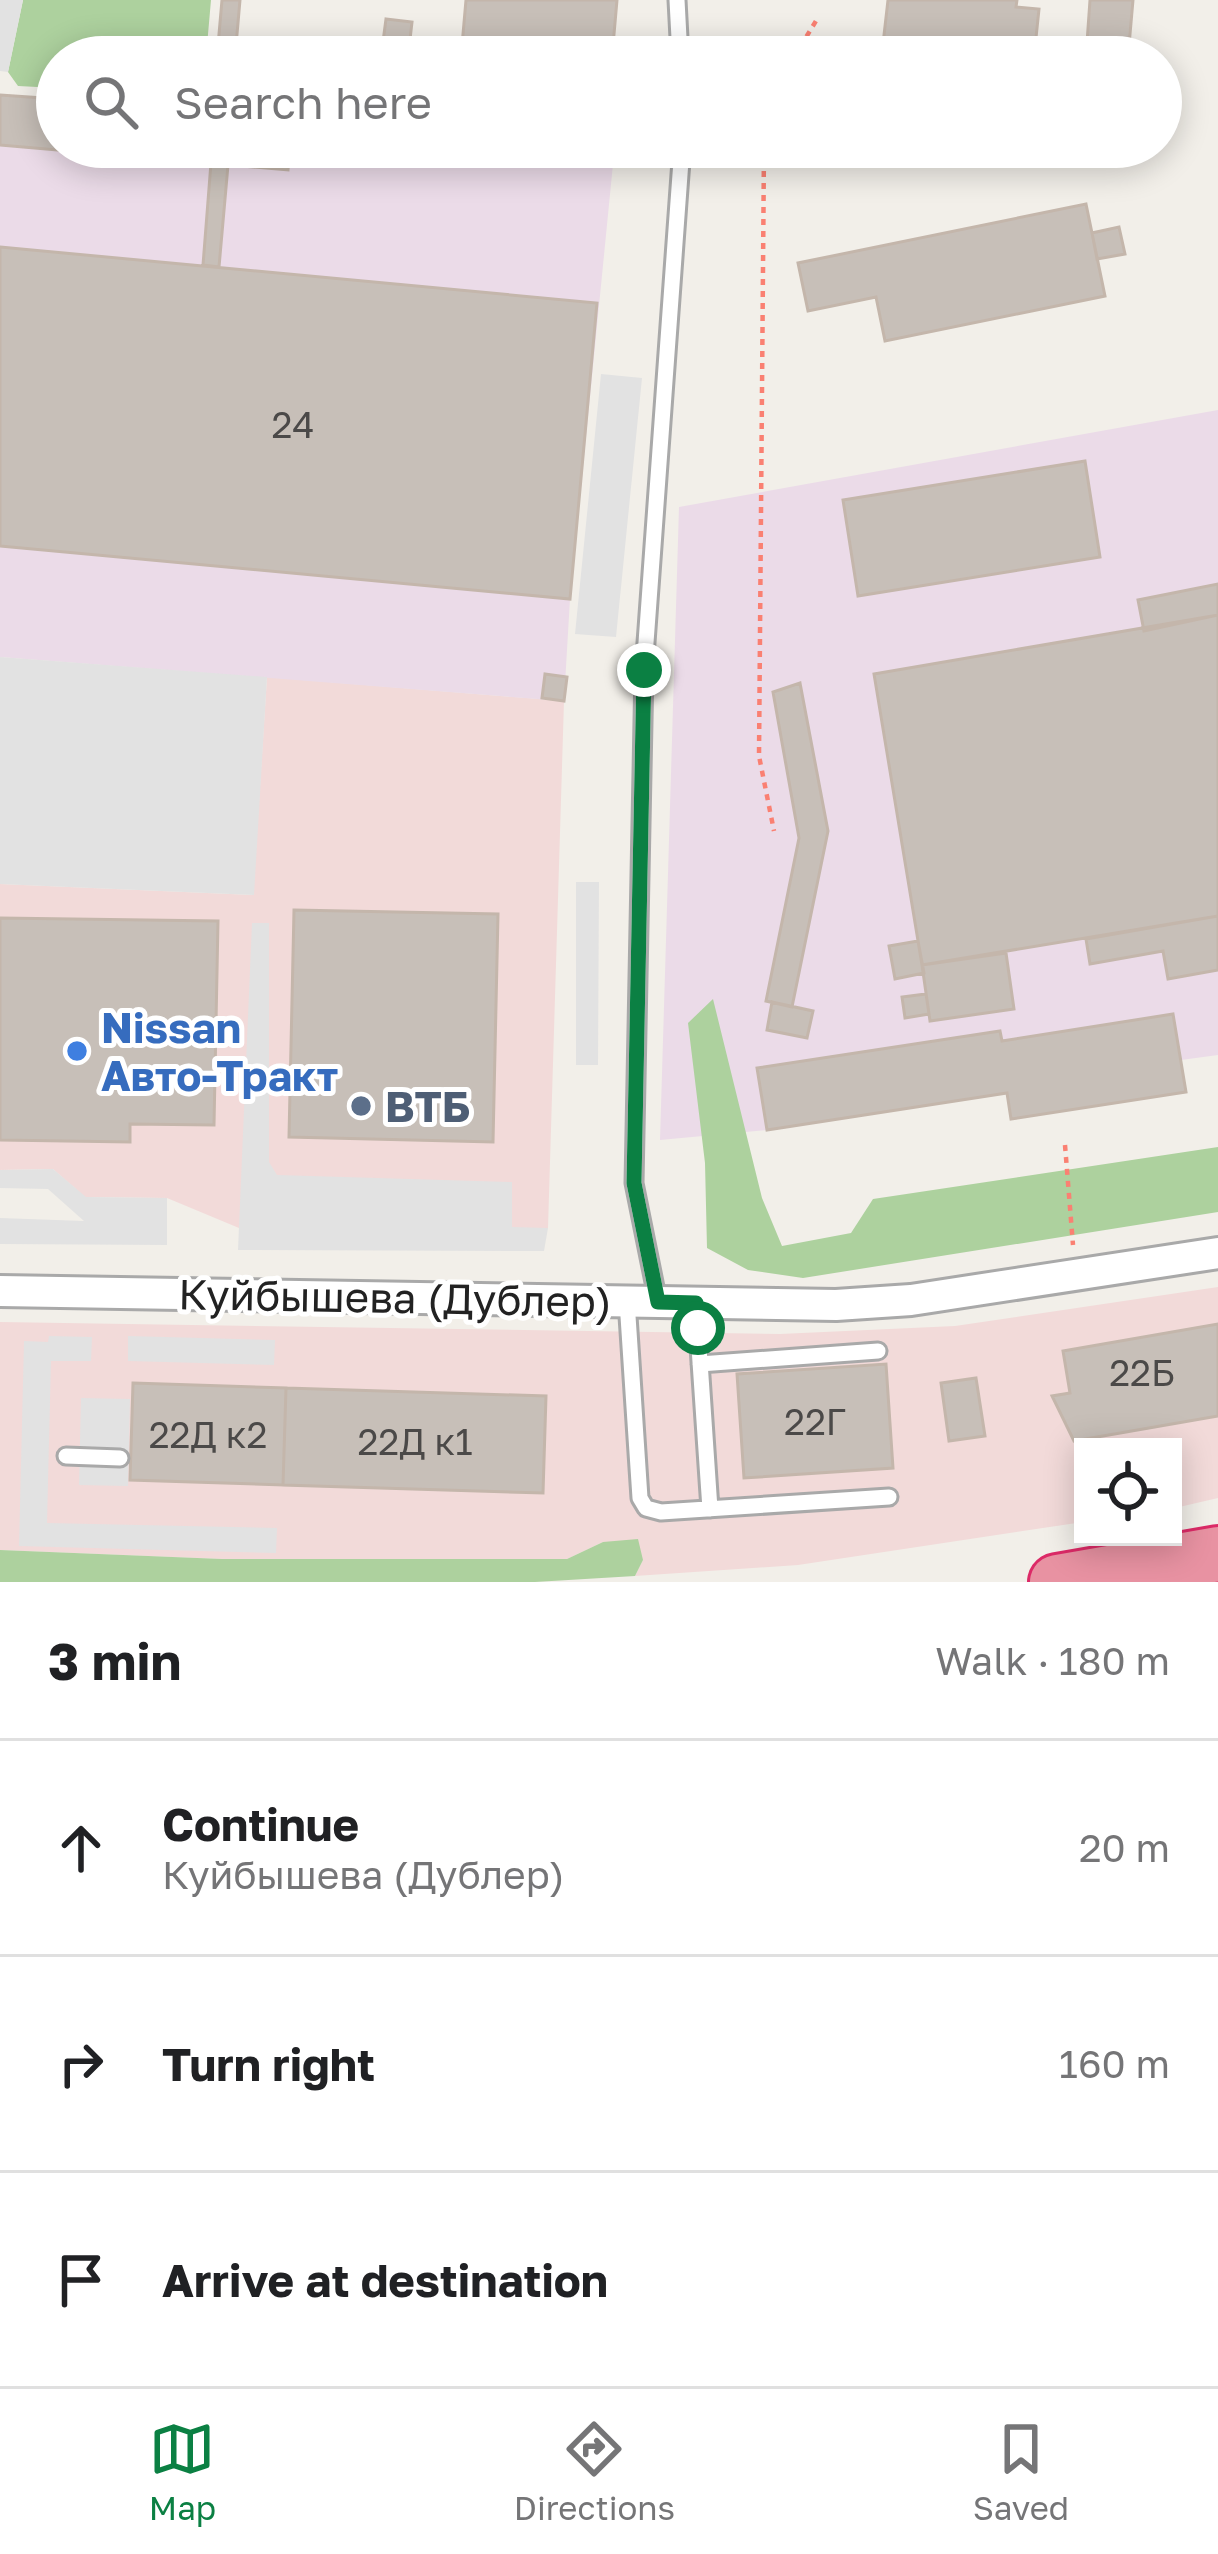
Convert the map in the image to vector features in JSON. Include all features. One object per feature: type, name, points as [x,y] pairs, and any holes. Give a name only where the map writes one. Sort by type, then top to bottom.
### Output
[{"type":"highway","points":[[1057,1582],[1218,1554]]},
{"type":"street","name":"Куйбышева (Дублер)","points":[[0,1291],[836,1305],[892,1301],[1218,1252]]},
{"type":"lane","points":[[677,0],[679,36]]},
{"type":"lane","points":[[658,1302],[634,1183],[644,670],[680,168]]},
{"type":"lane","points":[[627,1301],[640,1498],[646,1508],[661,1512],[889,1497]]},
{"type":"lane","points":[[696,1303],[710,1509]]},
{"type":"lane","points":[[700,1364],[878,1351]]},
{"type":"lane","points":[[66,1456],[121,1458]]},
{"type":"path","points":[[807,36],[819,16]]},
{"type":"path","points":[[764,168],[759,756],[774,831]]},
{"type":"path","points":[[1065,1145],[1076,1274]]},
{"type":"shaded area","points":[[0,0],[23,0],[8,72],[0,71]]},
{"type":"shaded area","points":[[0,95],[36,98],[36,168],[613,168],[564,701],[0,657]]},
{"type":"shaded area","points":[[601,374],[642,378],[616,637],[575,634]]},
{"type":"shaded area","points":[[1218,410],[1218,1055],[1181,1060],[1186,1092],[1011,1119],[1006,1094],[767,1130],[660,1140],[679,507]]},
{"type":"shaded area","points":[[0,657],[267,677],[254,895],[0,884]]},
{"type":"shaded area","points":[[267,677],[564,701],[548,1228],[239,1228],[167,1198],[85,1197],[53,1169],[0,1170],[0,884],[253,895]]},
{"type":"shaded area","points":[[576,882],[599,882],[598,1065],[576,1065]]},
{"type":"shaded area","points":[[252,923],[269,923],[269,1162],[277,1175],[512,1182],[512,1227],[548,1228],[544,1251],[238,1250]]},
{"type":"shaded area","points":[[53,1169],[86,1197],[167,1198],[167,1245],[0,1244],[0,1218],[84,1221],[48,1189],[0,1188],[0,1170]]},
{"type":"shaded area","points":[[1218,1287],[1218,1498],[1182,1506],[1182,1438],[1074,1438],[1074,1523],[798,1565],[635,1576],[643,1560],[603,1542],[567,1559],[222,1559],[0,1550],[0,1322],[780,1334],[955,1326]]},
{"type":"shaded area","points":[[49,1336],[92,1337],[91,1361],[51,1361],[47,1523],[277,1528],[276,1553],[19,1546],[24,1341],[48,1342]]},
{"type":"shaded area","points":[[128,1336],[275,1340],[274,1365],[128,1361]]},
{"type":"shaded area","points":[[81,1398],[130,1399],[128,1486],[79,1485]]},
{"type":"green space","points":[[23,0],[211,0],[208,36],[36,36],[36,87],[18,86],[8,72]]},
{"type":"green space","points":[[713,999],[762,1198],[782,1246],[851,1233],[873,1199],[1218,1147],[1218,1212],[803,1278],[748,1270],[707,1248],[705,1163],[688,1023]]},
{"type":"green space","points":[[638,1539],[643,1560],[635,1576],[535,1582],[0,1582],[0,1550],[222,1559],[567,1559],[603,1542]]},
{"type":"building","points":[[222,0],[240,0],[237,36],[219,36]]},
{"type":"building","points":[[466,0],[617,0],[614,36],[463,36]]},
{"type":"building","points":[[888,0],[1017,0],[1016,7],[1039,9],[1036,36],[884,36]]},
{"type":"building","points":[[1090,0],[1133,0],[1130,36],[1087,36]]},
{"type":"building","points":[[386,19],[412,22],[410,36],[384,36]]},
{"type":"building","points":[[0,95],[36,98],[36,148],[0,145]]},
{"type":"building","points":[[211,168],[228,168],[219,267],[203,265]]},
{"type":"building","points":[[1086,204],[1105,296],[885,341],[876,297],[808,311],[798,263]]},
{"type":"building","points":[[1119,227],[1125,254],[1097,259],[1092,233]]},
{"type":"building","points":[[0,247],[597,303],[570,599],[0,546]]},
{"type":"building","points":[[1085,461],[1100,557],[858,596],[843,500]]},
{"type":"building","points":[[1218,584],[1218,615],[1144,631],[1138,600]]},
{"type":"building","points":[[1218,615],[1218,916],[922,965],[874,674]]},
{"type":"building","points":[[545,674],[567,677],[564,701],[542,698]]},
{"type":"building","points":[[800,683],[828,831],[792,1007],[766,1001],[799,838],[773,692]]},
{"type":"building","points":[[294,910],[498,914],[493,1142],[289,1137]]},
{"type":"building","points":[[1218,916],[1218,970],[1168,979],[1163,951],[1090,964],[1086,939]]},
{"type":"building","points":[[0,918],[218,921],[214,1125],[130,1124],[130,1142],[0,1140]]},
{"type":"building","points":[[918,941],[924,973],[895,979],[889,946]]},
{"type":"building","points":[[1006,953],[1014,1009],[930,1021],[922,965]]},
{"type":"building","points":[[926,994],[929,1014],[905,1018],[902,997]]},
{"type":"building","points":[[772,1002],[813,1011],[807,1038],[767,1030]]},
{"type":"building","points":[[1173,1014],[1186,1092],[1011,1119],[1007,1093],[767,1130],[757,1068],[1000,1031],[1002,1041]]},
{"type":"building","points":[[1218,1324],[1218,1416],[1074,1441],[1052,1396],[1070,1393],[1063,1351]]},
{"type":"building","points":[[886,1364],[893,1468],[744,1478],[737,1374]]},
{"type":"building","points":[[976,1378],[985,1436],[949,1441],[941,1383]]},
{"type":"building","points":[[133,1383],[286,1388],[283,1485],[130,1480]]},
{"type":"building","points":[[286,1388],[546,1396],[543,1493],[283,1485]]},
{"type":"place","name":"Nissan Авто-Тракт","points":[[77,1051]]},
{"type":"place","name":"ВТБ","points":[[361,1106]]},
{"type":"route","points":[[644,670],[634,1183],[658,1302],[696,1303],[698,1328]]}]
